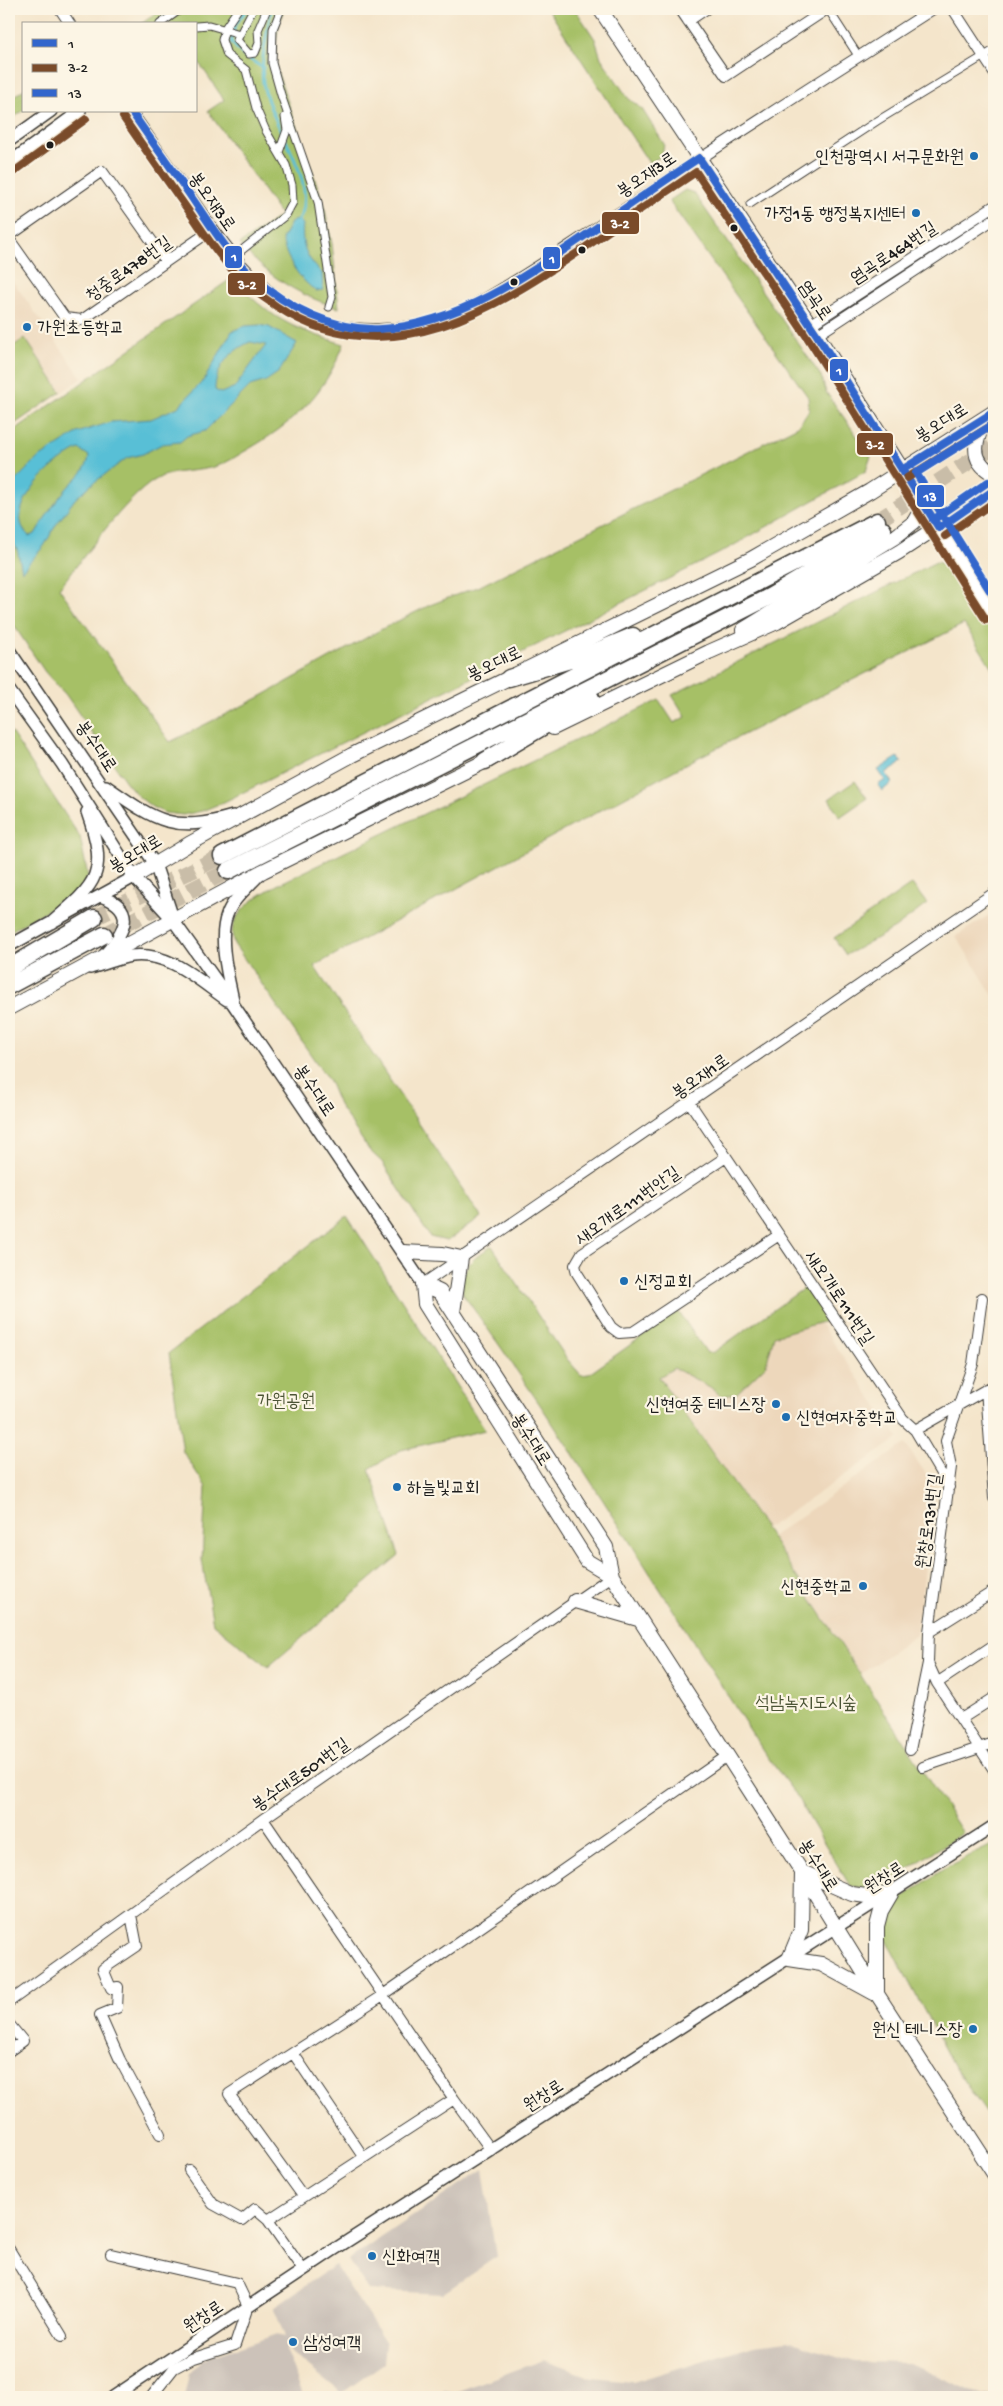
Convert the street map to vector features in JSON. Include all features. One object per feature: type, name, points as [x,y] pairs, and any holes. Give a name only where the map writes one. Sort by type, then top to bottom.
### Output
[{"type":"highway","points":[[485,762],[639,670],[771,596],[880,526],[746,589],[225,863],[771,596]]},
{"type":"highway","points":[[509,678],[587,655],[746,589]]},
{"type":"highway","points":[[9,968],[94,918]]},
{"type":"highway","points":[[9,986],[104,935]]},
{"type":"main road","name":"염곡로","points":[[600,9],[813,330],[994,615]]},
{"type":"main road","name":"봉오대로","points":[[134,877],[352,754],[751,559],[902,470],[990,414]]},
{"type":"main road","points":[[990,414],[975,445],[976,454],[981,463],[994,474]]},
{"type":"main road","points":[[9,1008],[263,871],[709,652],[777,622],[939,528],[994,490]]},
{"type":"main road","points":[[709,652],[895,537],[914,522],[922,508],[920,498]]},
{"type":"main road","points":[[403,1252],[443,1254],[462,1258],[453,1312]]},
{"type":"main road","name":"봉수대로","points":[[612,1576],[587,1560],[424,1304],[423,1284],[440,1292],[606,1547],[612,1576],[802,1872],[836,1930],[994,2174]]},
{"type":"main road","points":[[575,1601],[638,1618]]},
{"type":"main road","points":[[802,1872],[852,1894],[866,1896],[891,1894],[881,1911],[877,1926],[877,1994],[822,1964],[789,1959],[801,1930],[802,1872]]},
{"type":"street","points":[[60,9],[69,22]]},
{"type":"street","points":[[163,22],[181,9]]},
{"type":"street","points":[[238,9],[224,30],[222,40],[227,55],[246,70],[256,108],[286,164],[292,185],[293,202],[286,215],[242,250]]},
{"type":"street","points":[[252,9],[237,40],[249,54],[255,53],[259,43],[258,30],[267,9]]},
{"type":"street","points":[[281,9],[273,31],[272,63],[318,202],[332,297],[329,307]]},
{"type":"street","points":[[680,9],[726,76],[827,9],[860,56]]},
{"type":"street","points":[[688,20],[706,9]]},
{"type":"street","name":"봉오재3로","points":[[132,112],[233,257],[259,283],[284,302],[308,316],[340,326],[370,329],[398,327],[448,316],[487,297],[549,259],[699,158],[933,9]]},
{"type":"street","points":[[952,9],[994,72]]},
{"type":"street","points":[[198,26],[209,25],[240,34]]},
{"type":"street","points":[[258,30],[273,31]]},
{"type":"street","points":[[750,204],[877,121],[994,50]]},
{"type":"street","points":[[279,152],[287,130],[281,94]]},
{"type":"street","points":[[9,141],[50,112]]},
{"type":"street","points":[[9,163],[79,112]]},
{"type":"street","points":[[9,237],[102,171],[166,261]]},
{"type":"street","name":"염곡로464번길","points":[[813,330],[828,313],[994,206]]},
{"type":"street","name":"염곡로464번길","points":[[813,330],[836,322],[994,219]]},
{"type":"street","name":"청중로478번길","points":[[9,237],[65,318],[82,320],[213,229]]},
{"type":"street","points":[[828,313],[828,320],[836,322]]},
{"type":"street","name":"봉수대로","points":[[9,650],[155,864],[173,920]]},
{"type":"street","name":"봉수대로","points":[[9,690],[81,794],[134,877],[173,920],[234,1004],[423,1284]]},
{"type":"street","points":[[98,781],[154,818],[174,824],[208,823],[256,809]]},
{"type":"street","points":[[51,923],[84,893],[97,870],[99,858],[94,833],[81,794]]},
{"type":"street","points":[[234,1004],[228,972],[224,925],[227,914],[236,899],[263,871]]},
{"type":"street","name":"봉오대로","points":[[9,946],[134,877]]},
{"type":"street","name":"봉오재1로","points":[[423,1284],[690,1103],[994,893]]},
{"type":"street","points":[[100,896],[117,903],[124,912],[124,929],[120,938],[102,957]]},
{"type":"street","points":[[74,973],[130,956],[149,955],[174,964],[234,1004]]},
{"type":"street","name":"새오개로111번길","points":[[690,1103],[903,1419],[915,1430],[949,1487]]},
{"type":"street","name":"새오개로111번안길","points":[[726,1157],[582,1253],[578,1258],[574,1265],[577,1273],[611,1327],[619,1333],[633,1332],[779,1235]]},
{"type":"street","name":"원창로131번길","points":[[910,1750],[928,1663],[929,1632],[949,1487],[951,1466],[946,1441],[973,1364],[982,1298]]},
{"type":"street","points":[[915,1430],[990,1387],[994,1498]]},
{"type":"street","name":"봉수대로501번길","points":[[9,2002],[263,1819],[612,1576]]},
{"type":"street","points":[[929,1632],[994,1591]]},
{"type":"street","points":[[937,1683],[994,1645]]},
{"type":"street","name":"원창로131번길","points":[[928,1663],[937,1683],[994,1770]]},
{"type":"street","points":[[960,1719],[994,1698]]},
{"type":"street","points":[[923,1767],[994,1743]]},
{"type":"street","points":[[304,2196],[229,2094],[383,1995],[727,1756]]},
{"type":"street","points":[[263,1819],[454,2099],[491,2150]]},
{"type":"street","name":"원창로","points":[[113,2397],[303,2270],[836,1930],[994,1826]]},
{"type":"street","points":[[131,1915],[137,1946],[103,1969],[111,1988],[118,1987],[117,2008],[100,2015],[120,2060],[160,2134]]},
{"type":"street","points":[[9,2024],[23,2041],[9,2051]]},
{"type":"street","points":[[293,2053],[364,2158]]},
{"type":"street","points":[[268,2220],[454,2099]]},
{"type":"street","points":[[189,2170],[213,2204],[242,2220],[255,2209],[268,2220],[303,2270]]},
{"type":"street","points":[[9,2249],[62,2336]]},
{"type":"street","points":[[111,2254],[237,2283],[248,2306],[235,2345],[191,2358],[174,2368],[151,2397]]},
{"type":"shaded area","name":"가원초등학교","points":[[9,276],[82,378],[9,428]]},
{"type":"shaded area","points":[[994,912],[994,997],[956,936]]},
{"type":"shaded area","name":"신현여자중학교","points":[[820,1323],[899,1438],[766,1529],[659,1377],[674,1368],[710,1387],[721,1396],[766,1365],[774,1336],[805,1325]]},
{"type":"shaded area","name":"신현중학교","points":[[905,1444],[936,1488],[916,1635],[861,1674],[771,1537]]},
{"type":"shaded area","name":"신화여객","points":[[483,2169],[496,2257],[442,2294],[368,2290],[348,2260]]},
{"type":"shaded area","name":"삼성여객","points":[[335,2265],[386,2343],[384,2363],[342,2393],[291,2353],[287,2343],[286,2352],[304,2397],[184,2397],[189,2374],[203,2359],[275,2335],[285,2337],[274,2307]]},
{"type":"shaded area","points":[[788,2341],[855,2362],[910,2363],[981,2396],[994,2394],[994,2397],[441,2397],[444,2390],[455,2392],[543,2360],[592,2378],[633,2382],[754,2345]]},
{"type":"green space","points":[[162,9],[284,9],[277,39],[277,71],[324,205],[332,244],[339,308],[297,291],[285,284],[261,266],[240,244],[281,215],[208,111],[224,100],[198,61],[198,22],[144,22]]},
{"type":"green space","points":[[548,9],[575,9],[595,39],[601,58],[628,98],[642,109],[664,144],[662,156],[649,163]]},
{"type":"green space","points":[[22,90],[22,111],[9,121],[9,100]]},
{"type":"green space","points":[[685,190],[694,193],[821,376],[826,392],[871,456],[866,471],[720,553],[224,802],[202,811],[183,815],[165,813],[152,807],[138,796],[126,782],[66,695],[45,672],[9,618],[9,434],[232,278],[270,313],[310,333],[344,344],[336,362],[317,393],[293,418],[264,440],[225,463],[209,468],[169,474],[155,480],[130,501],[59,588],[170,742],[260,697],[382,629],[430,605],[482,585],[798,426],[809,410],[808,397],[669,201]]},
{"type":"green space","points":[[25,338],[61,392],[9,428],[9,349]]},
{"type":"green space","points":[[936,562],[949,565],[994,635],[994,671],[964,624],[697,758],[314,966],[481,1217],[447,1241],[430,1237],[382,1162],[369,1150],[339,1105],[329,1081],[234,944],[232,934],[238,915],[261,894],[279,884],[659,700],[674,723],[686,717],[672,695]]},
{"type":"green space","points":[[9,729],[80,837],[90,886],[9,932]]},
{"type":"green space","points":[[855,781],[867,798],[840,817],[829,799]]},
{"type":"green space","points":[[912,884],[927,904],[895,928],[846,955],[834,938]]},
{"type":"green space","name":"가원공원","points":[[347,1216],[485,1430],[401,1450],[369,1469],[399,1555],[268,1667],[213,1624],[202,1560],[206,1487],[183,1452],[169,1353]]},
{"type":"green space","name":"석남녹지도시숲","points":[[492,1246],[567,1359],[581,1375],[589,1374],[678,1311],[707,1353],[714,1352],[804,1288],[829,1320],[774,1336],[766,1365],[736,1394],[721,1396],[710,1387],[674,1368],[659,1377],[771,1537],[963,1833],[875,1890],[850,1886],[795,1794],[764,1752],[541,1406],[463,1294],[463,1278],[468,1266],[478,1255]]},
{"type":"green space","points":[[994,1844],[994,2124],[954,2067],[882,1931],[890,1906],[948,1866]]},
{"type":"water","points":[[299,220],[303,224],[304,245],[308,256],[322,273],[323,290],[316,291],[304,281],[290,261],[284,246],[282,239],[292,221]]},
{"type":"water","points":[[260,325],[269,327],[297,343],[279,372],[266,381],[250,386],[205,431],[187,436],[180,442],[162,444],[143,454],[127,458],[92,484],[75,499],[56,525],[44,546],[22,571],[17,549],[9,535],[9,489],[16,480],[37,459],[77,433],[111,422],[151,419],[178,407],[204,380],[232,331],[245,326]],"holes":[[[250,342],[266,345],[235,387],[221,393],[215,390],[218,374],[225,361],[236,350]],[[79,449],[89,456],[86,466],[58,499],[35,534],[29,536],[22,525],[21,513],[25,500],[44,475],[68,455]]]},
{"type":"water","points":[[898,757],[902,762],[886,773],[892,783],[882,791],[878,785],[885,780],[878,770]]},
{"type":"waterway","points":[[247,9],[235,25],[231,42],[243,55],[263,68]]},
{"type":"waterway","points":[[271,9],[263,54],[263,82],[272,112],[301,176],[304,205],[299,220]]},
{"type":"tunnel","points":[[877,521],[994,446]]},
{"type":"tunnel","points":[[94,918],[222,856]]},
{"type":"tunnel","points":[[104,935],[228,871]]},
{"type":"transit line","name":"1","points":[[132,112],[222,242],[252,276],[280,298],[312,315],[329,322],[364,329],[412,325],[440,317],[495,293],[547,262],[699,158]]},
{"type":"transit line","name":"3-2","points":[[123,117],[214,247],[247,285],[276,306],[318,327],[359,336],[400,335],[441,326],[481,310],[519,290],[557,266],[696,172],[809,340],[986,620]]},
{"type":"transit line","name":"3-2","points":[[15,171],[86,119]]},
{"type":"transit line","name":"1","points":[[699,158],[817,335],[939,528],[994,490]]},
{"type":"transit line","name":"1","points":[[902,470],[994,412]]},
{"type":"transit line","name":"3-2","points":[[907,478],[994,424]]},
{"type":"transit line","name":"13","points":[[994,424],[916,473],[994,597]]},
{"type":"transit line","name":"13","points":[[933,520],[988,482]]},
{"type":"transit line","name":"3-2","points":[[945,536],[994,502]]},
{"type":"place","name":"인천광역시 서구문화원","points":[[974,156]]},
{"type":"place","name":"가정1동 행정복지센터","points":[[916,213]]},
{"type":"place","name":"가원초등학교","points":[[27,327]]},
{"type":"place","name":"신정교회","points":[[624,1281]]},
{"type":"place","name":"신현여중 테니스장","points":[[776,1404]]},
{"type":"place","name":"신현여자중학교","points":[[786,1417]]},
{"type":"place","name":"하늘빛교회","points":[[397,1487]]},
{"type":"place","name":"신현중학교","points":[[863,1586]]},
{"type":"place","name":"원신 테니스장","points":[[973,2029]]},
{"type":"place","name":"신화여객","points":[[372,2256]]},
{"type":"place","name":"삼성여객","points":[[293,2342]]}]
